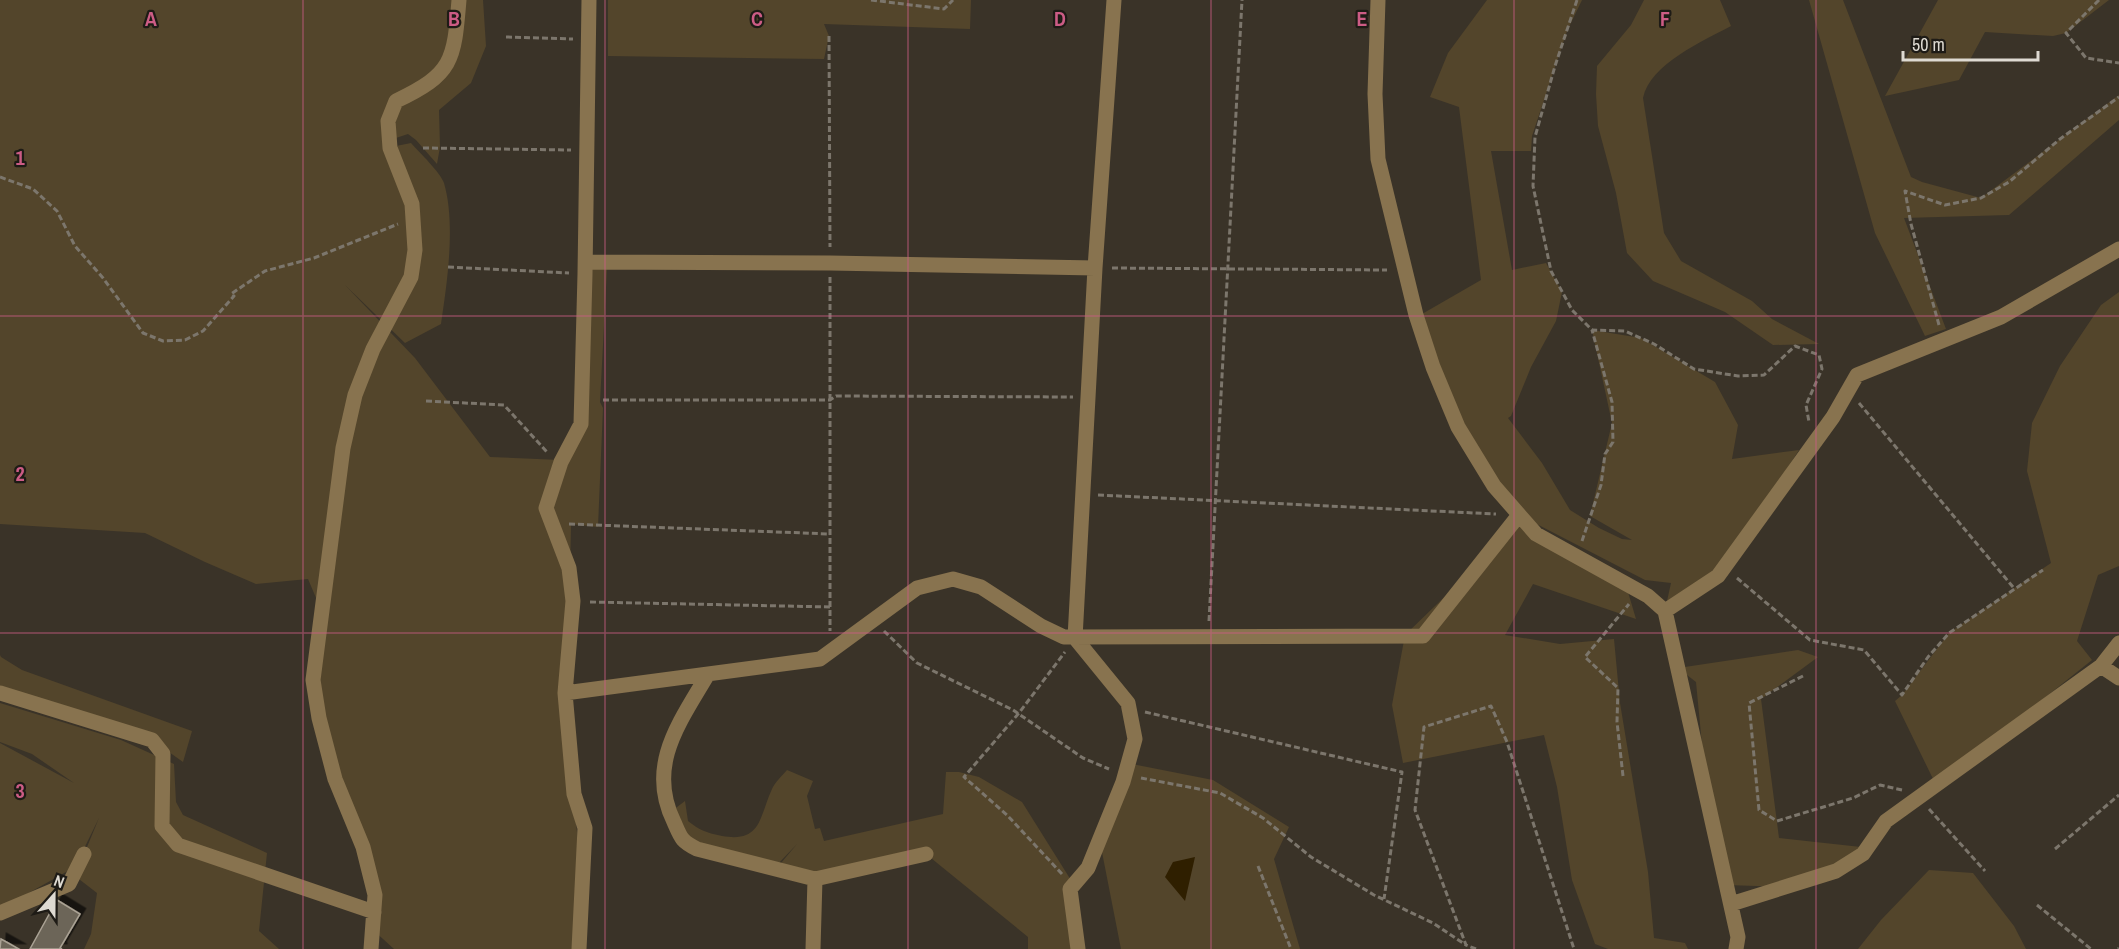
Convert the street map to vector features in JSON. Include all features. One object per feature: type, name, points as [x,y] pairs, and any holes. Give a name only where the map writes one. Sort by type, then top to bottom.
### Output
[{"type":"street","points":[[370,949],[375,896],[363,847],[335,779],[319,718],[314,680],[343,448],[355,395],[373,349],[411,277],[415,250],[412,204],[390,148],[388,121],[396,101],[423,88],[440,76],[450,57],[456,32],[459,0]]},
{"type":"street","points":[[579,949],[585,828],[574,794],[565,693],[573,601],[569,568],[546,508],[561,462],[580,424],[586,268],[589,0]]},
{"type":"street","points":[[1078,949],[1070,889],[1088,868],[1125,775],[1135,739],[1128,703],[1075,638],[1095,268],[1114,0]]},
{"type":"street","points":[[1378,0],[1376,94],[1378,159],[1416,315],[1433,367],[1458,427],[1494,486],[1536,534],[1640,591],[1665,611],[1738,937],[1736,949]]},
{"type":"street","points":[[1665,611],[1718,576],[1819,436],[1857,375],[2001,317],[2119,249]]},
{"type":"street","points":[[586,268],[830,263],[1095,268]]},
{"type":"street","points":[[565,693],[820,659],[917,588],[952,579],[981,587],[1041,626],[1064,637],[1423,636],[1520,515]]},
{"type":"street","points":[[1731,904],[1836,871],[1863,854],[1886,822],[2101,666],[2119,643]]},
{"type":"street","points":[[2101,666],[2119,678]]},
{"type":"street","points":[[708,674],[674,733],[662,773],[668,810],[684,842],[697,849],[815,879],[926,854]]},
{"type":"street","points":[[0,693],[152,740],[163,754],[162,826],[178,845],[374,912]]},
{"type":"street","points":[[0,913],[69,884],[84,854]]},
{"type":"street","points":[[813,949],[815,879]]},
{"type":"path","points":[[871,0],[944,9],[953,0]]},
{"type":"path","points":[[1208,636],[1242,0]]},
{"type":"path","points":[[1577,0],[1535,137],[1533,186],[1551,271],[1572,310],[1592,330],[1612,402],[1613,442],[1605,454],[1601,485],[1577,556]]},
{"type":"path","points":[[2099,0],[2066,33],[2086,58],[2119,63]]},
{"type":"path","points":[[829,36],[830,653]]},
{"type":"path","points":[[506,37],[588,39]]},
{"type":"path","points":[[1943,340],[1911,224],[1905,191],[1945,205],[1981,198],[2009,182],[2060,139],[2119,97]]},
{"type":"path","points":[[423,148],[587,150]]},
{"type":"path","points":[[0,177],[33,189],[57,211],[75,246],[103,278],[143,333],[163,341],[185,340],[203,331],[234,296],[231,294],[265,271],[314,258],[413,217]]},
{"type":"path","points":[[448,267],[586,268]]},
{"type":"path","points":[[1095,268],[1405,270]]},
{"type":"path","points":[[1592,330],[1625,331],[1654,344],[1694,369],[1738,376],[1764,375],[1795,346],[1819,355],[1822,369],[1806,405],[1808,421],[1819,436]]},
{"type":"path","points":[[1848,390],[2013,587]]},
{"type":"path","points":[[603,400],[830,400],[836,396],[1088,397]]},
{"type":"path","points":[[426,401],[504,405],[534,435],[544,450],[561,462]]},
{"type":"path","points":[[1093,494],[1520,515]]},
{"type":"path","points":[[552,523],[830,534]]},
{"type":"path","points":[[1725,567],[1810,640],[1864,650],[1902,695],[1928,657],[1949,633],[2043,570]]},
{"type":"path","points":[[1623,776],[1617,722],[1618,688],[1585,657],[1640,591]]},
{"type":"path","points":[[573,601],[830,607]]},
{"type":"path","points":[[874,621],[917,663],[1019,713],[1083,758],[1125,775],[1220,793],[1263,818],[1311,856],[1384,900],[1433,922],[1466,945],[1476,949]]},
{"type":"path","points":[[1074,885],[1007,815],[963,777],[1019,713],[1075,638]]},
{"type":"path","points":[[1803,676],[1749,703],[1759,810],[1777,821],[1854,798],[1880,785],[1898,788],[1919,798],[1985,871]]},
{"type":"path","points":[[1466,945],[1415,810],[1416,798],[1424,727],[1491,706],[1507,742],[1574,949]]},
{"type":"path","points":[[1129,708],[1402,772],[1384,900]]},
{"type":"path","points":[[2055,849],[2119,795]]},
{"type":"path","points":[[1258,866],[1291,949]]},
{"type":"path","points":[[2037,905],[2091,949]]},
{"type":"shaded area","points":[[0,0],[483,0],[486,46],[471,83],[439,110],[440,147],[437,164],[408,134],[390,140],[391,147],[411,143],[434,168],[444,183],[448,199],[450,235],[441,324],[405,343],[345,285],[415,358],[490,457],[560,460],[581,424],[586,265],[607,269],[600,402],[603,408],[598,527],[571,524],[567,731],[577,832],[579,949],[394,949],[372,929],[372,882],[314,685],[322,612],[308,579],[256,584],[145,533],[0,524]]},
{"type":"shaded area","points":[[608,0],[971,0],[970,29],[824,24],[829,36],[824,59],[608,56]]},
{"type":"shaded area","points":[[1487,0],[1582,0],[1567,31],[1532,136],[1531,151],[1491,151],[1512,270],[1546,263],[1562,292],[1556,321],[1531,367],[1511,416],[1508,418],[1542,463],[1570,510],[1599,528],[1622,539],[1632,540],[1590,516],[1612,423],[1592,330],[1641,338],[1715,382],[1738,425],[1732,459],[1799,450],[1718,576],[1667,601],[1671,583],[1645,580],[1519,515],[1462,433],[1422,314],[1481,280],[1459,107],[1430,97],[1448,53]]},
{"type":"shaded area","points":[[1644,0],[1720,0],[1731,26],[1693,46],[1667,64],[1648,86],[1643,98],[1664,233],[1681,261],[1752,301],[1772,319],[1819,344],[1773,345],[1725,312],[1653,281],[1627,253],[1616,193],[1598,126],[1597,66],[1631,25]]},
{"type":"shaded area","points":[[1809,0],[1843,0],[1911,177],[1922,182],[1981,198],[2119,95],[2119,120],[2009,215],[1904,218],[1946,329],[1925,336],[1875,233]]},
{"type":"shaded area","points":[[1938,0],[2109,0],[2066,33],[2053,36],[1985,32],[1959,80],[1885,96]]},
{"type":"shaded area","points":[[2119,292],[2119,566],[2098,575],[2077,641],[2092,660],[1936,785],[1895,701],[1949,633],[2051,563],[2027,471],[2032,423],[2060,366],[2101,305]]},
{"type":"shaded area","points":[[1524,520],[1628,592],[1636,619],[1533,584],[1505,635],[1560,644],[1614,639],[1620,703],[1648,872],[1654,938],[1685,943],[1688,949],[1608,949],[1595,944],[1572,880],[1557,787],[1544,735],[1403,763],[1392,705],[1405,635]]},
{"type":"shaded area","points":[[1798,650],[1818,657],[1761,699],[1779,838],[1861,847],[1848,863],[1785,887],[1726,885],[1707,797],[1696,682],[1678,668]]},
{"type":"shaded area","points":[[0,655],[22,670],[192,731],[183,762],[152,740],[0,696]]},
{"type":"shaded area","points":[[0,703],[121,740],[174,764],[176,802],[183,815],[267,853],[259,931],[279,949],[84,949],[91,934],[97,893],[75,876],[99,818],[75,867],[0,909],[0,743],[74,783],[32,754],[0,742]]},
{"type":"shaded area","points":[[1132,764],[1213,780],[1289,827],[1274,859],[1300,949],[1121,949],[1101,847]]},
{"type":"shaded area","points":[[787,770],[813,781],[807,796],[815,829],[820,828],[824,841],[943,814],[946,772],[959,772],[979,777],[1022,802],[1074,885],[1080,949],[1028,949],[1028,937],[926,854],[825,880],[781,863],[797,844],[777,865],[689,845],[673,810],[685,801],[688,821],[700,829],[722,836],[745,836],[757,826],[773,786]]},
{"type":"shaded area","points":[[1195,857],[1185,901],[1165,877],[1173,862]]},
{"type":"shaded area","points":[[1929,870],[1973,873],[2014,926],[2026,949],[1858,949],[1881,920]]},
{"type":"building","points":[[57,900],[80,914],[60,948],[62,949],[30,949]]},
{"type":"building","points":[[1,939],[19,949],[0,949]]}]
